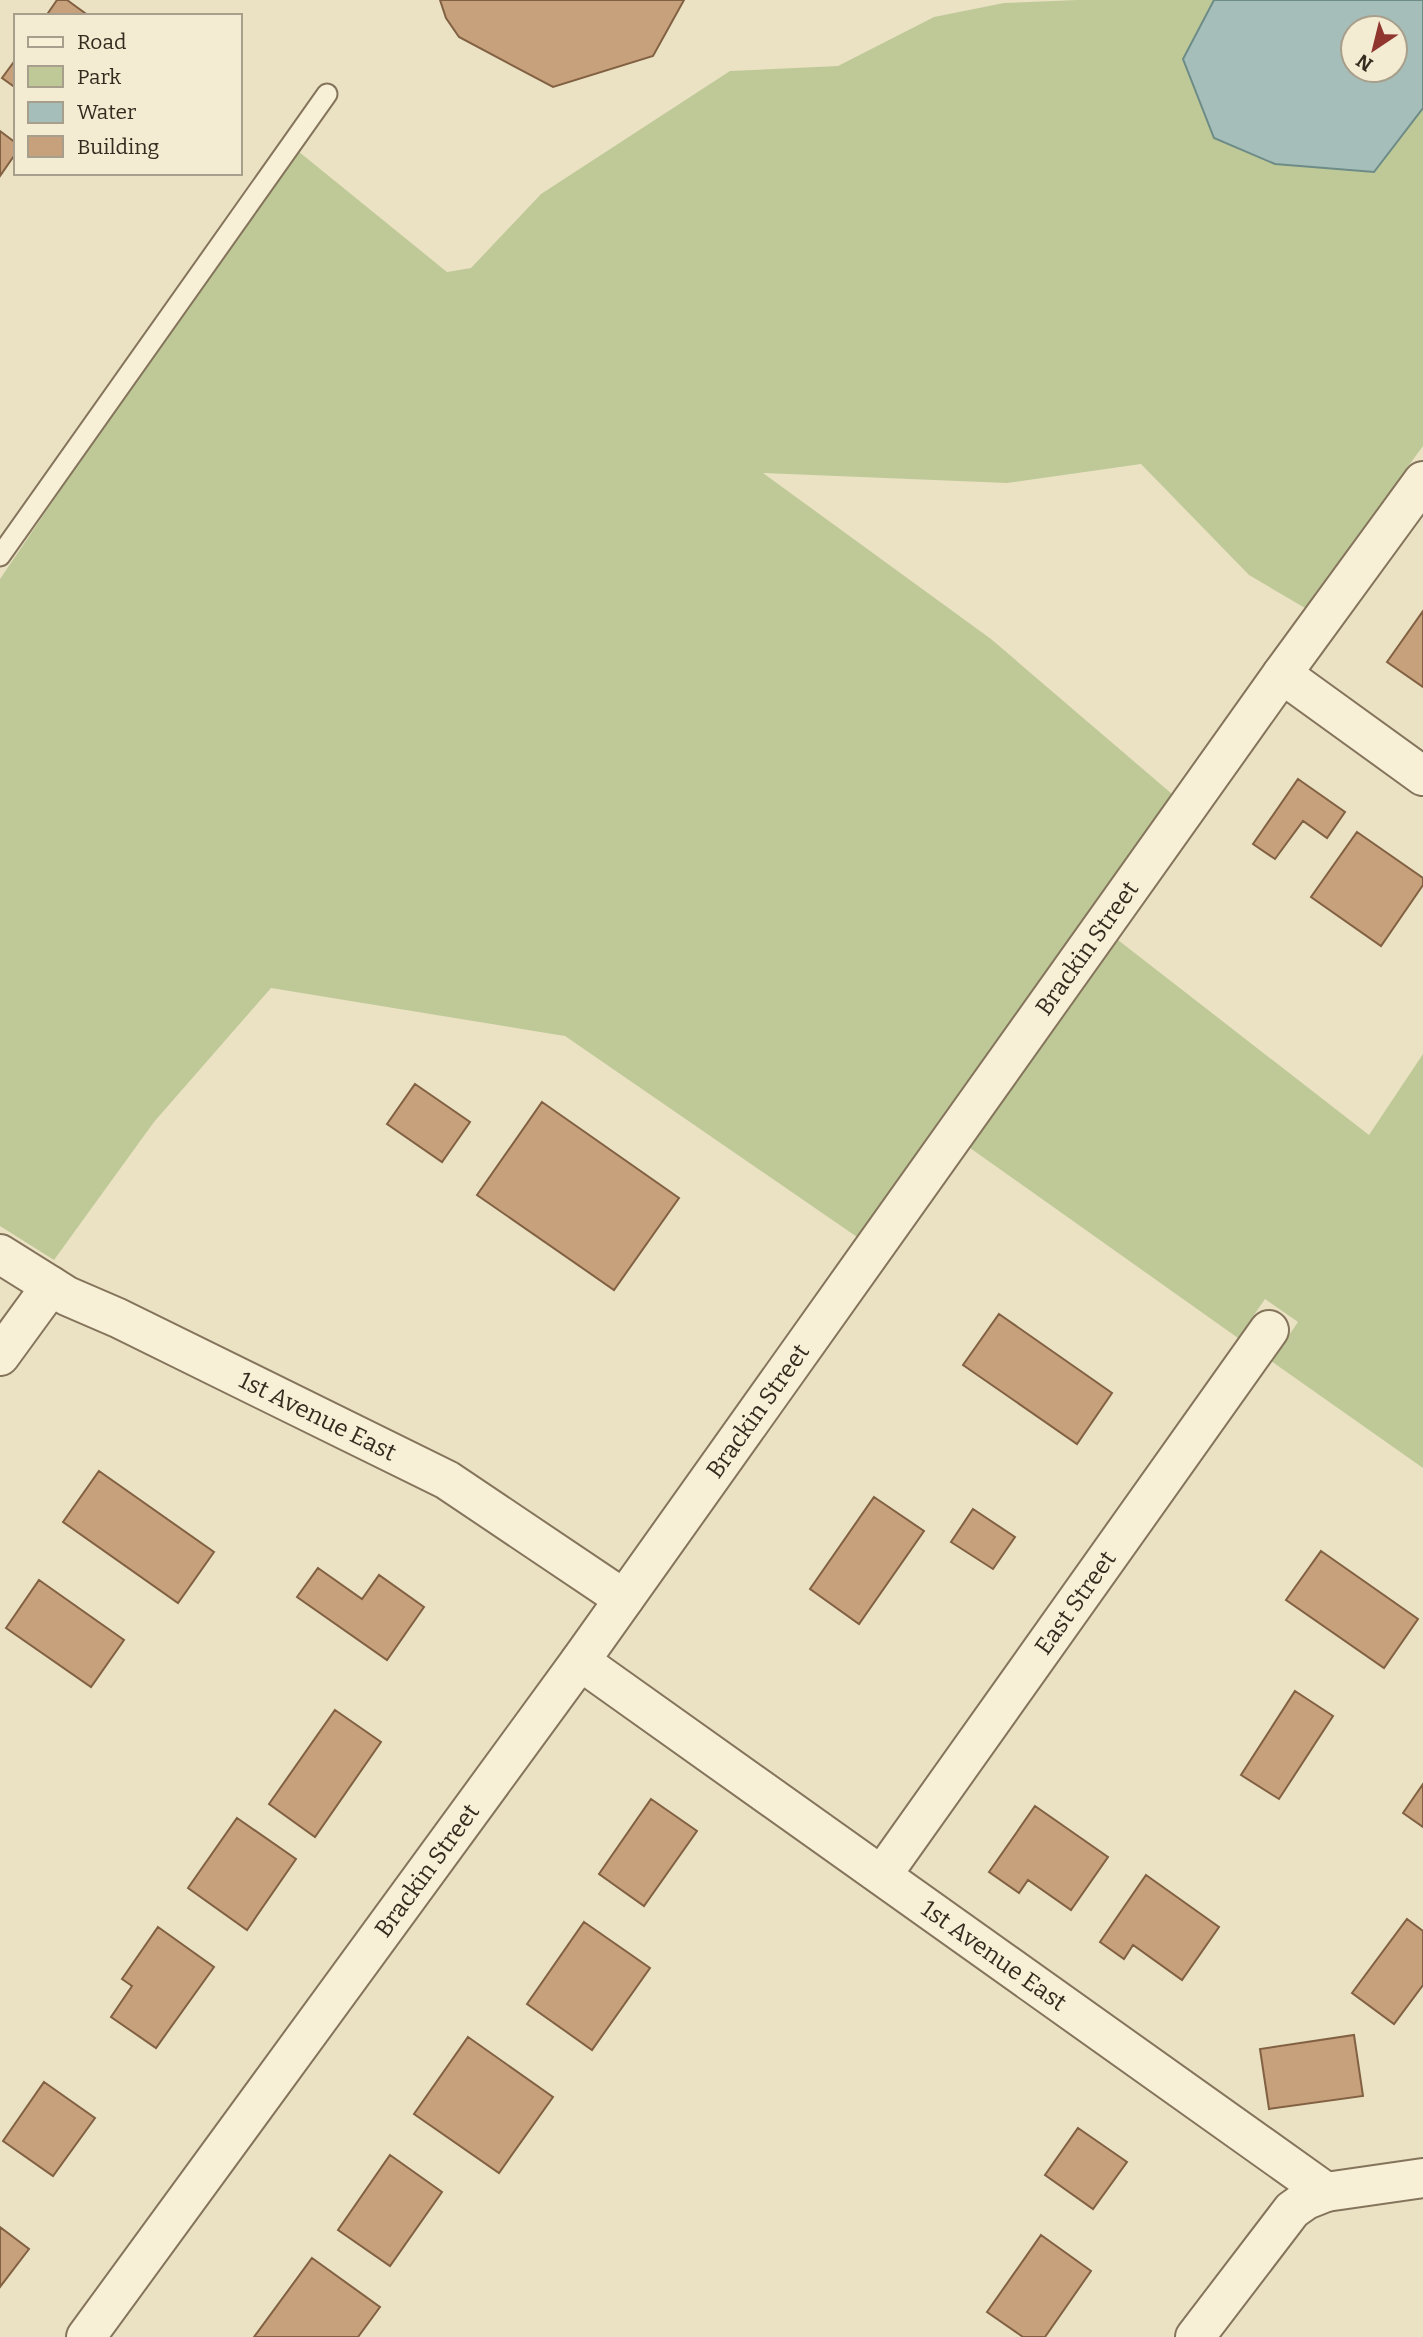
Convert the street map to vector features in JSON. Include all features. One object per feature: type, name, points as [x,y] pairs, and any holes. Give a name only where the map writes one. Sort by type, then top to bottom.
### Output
[{"type":"street","name":"Brackin Street","points":[[86,2337],[580,1661],[1282,674],[1423,481]]},
{"type":"street","points":[[1282,674],[1423,776]]},
{"type":"street","name":"1st Avenue East","points":[[0,1254],[51,1286],[447,1480],[624,1599]]},
{"type":"street","points":[[0,1356],[51,1286]]},
{"type":"street","name":"East Street","points":[[882,1875],[1269,1330]]},
{"type":"street","name":"1st Avenue East","points":[[580,1661],[1326,2192]]},
{"type":"street","points":[[1195,2337],[1292,2210],[1306,2200],[1326,2192],[1423,2178]]},
{"type":"lane","points":[[0,556],[327,94]]},
{"type":"green space","points":[[1214,0],[1183,60],[1423,108],[1423,446],[1305,608],[1249,575],[1141,464],[1007,483],[763,473],[991,639],[1172,794],[857,1237],[565,1036],[271,988],[154,1122],[54,1260],[0,1226],[0,579],[293,147],[447,272],[471,268],[541,194],[730,71],[838,66],[934,17],[1004,3]]},
{"type":"green space","points":[[1118,940],[1369,1135],[1423,1054],[1423,1468],[1271,1361],[1298,1322],[1265,1299],[1238,1338],[970,1148]]},
{"type":"water","points":[[1214,0],[1423,0],[1423,108],[1374,172],[1275,164],[1214,138],[1183,59]]},
{"type":"building","points":[[57,0],[67,0],[86,14],[47,14]]},
{"type":"building","points":[[440,0],[684,0],[653,56],[553,87],[459,37],[446,18]]},
{"type":"building","points":[[14,62],[14,87],[2,78]]},
{"type":"building","points":[[0,131],[14,142],[14,156],[0,176]]},
{"type":"building","points":[[1423,611],[1423,687],[1387,662]]},
{"type":"building","points":[[1298,779],[1345,812],[1327,838],[1303,821],[1275,859],[1253,844]]},
{"type":"building","points":[[1357,832],[1423,878],[1423,885],[1381,946],[1311,897]]},
{"type":"building","points":[[415,1084],[470,1122],[442,1162],[387,1124]]},
{"type":"building","points":[[542,1102],[679,1198],[614,1290],[477,1195]]},
{"type":"building","points":[[999,1314],[1112,1393],[1077,1444],[963,1365]]},
{"type":"building","points":[[99,1471],[214,1552],[178,1603],[63,1522]]},
{"type":"building","points":[[874,1497],[924,1531],[859,1624],[810,1589]]},
{"type":"building","points":[[973,1509],[1015,1537],[993,1569],[951,1542]]},
{"type":"building","points":[[1321,1551],[1418,1619],[1384,1668],[1286,1600]]},
{"type":"building","points":[[318,1568],[362,1599],[379,1575],[424,1607],[387,1660],[297,1597]]},
{"type":"building","points":[[39,1580],[124,1640],[91,1687],[6,1628]]},
{"type":"building","points":[[1295,1691],[1333,1716],[1279,1799],[1241,1775]]},
{"type":"building","points":[[335,1710],[381,1742],[315,1837],[269,1804]]},
{"type":"building","points":[[1423,1784],[1423,1827],[1403,1813]]},
{"type":"building","points":[[651,1799],[697,1831],[644,1906],[599,1874]]},
{"type":"building","points":[[1035,1806],[1108,1857],[1071,1910],[1028,1880],[1019,1893],[989,1872]]},
{"type":"building","points":[[237,1818],[296,1859],[247,1930],[188,1888]]},
{"type":"building","points":[[1146,1875],[1219,1927],[1182,1980],[1133,1945],[1124,1959],[1100,1942]]},
{"type":"building","points":[[1407,1919],[1423,1931],[1423,1985],[1394,2024],[1352,1993]]},
{"type":"building","points":[[584,1922],[650,1968],[592,2050],[527,2004]]},
{"type":"building","points":[[158,1927],[214,1967],[156,2048],[111,2017],[132,1986],[122,1979]]},
{"type":"building","points":[[1354,2035],[1363,2096],[1269,2109],[1260,2049]]},
{"type":"building","points":[[468,2037],[553,2097],[499,2173],[414,2114]]},
{"type":"building","points":[[44,2082],[95,2118],[53,2176],[3,2141]]},
{"type":"building","points":[[1078,2128],[1127,2162],[1093,2209],[1045,2175]]},
{"type":"building","points":[[390,2155],[442,2192],[390,2266],[338,2230]]},
{"type":"building","points":[[0,2227],[29,2249],[0,2287]]},
{"type":"building","points":[[1041,2235],[1091,2271],[1045,2337],[1023,2337],[987,2312]]},
{"type":"building","points":[[312,2258],[380,2307],[358,2337],[254,2337]]}]
